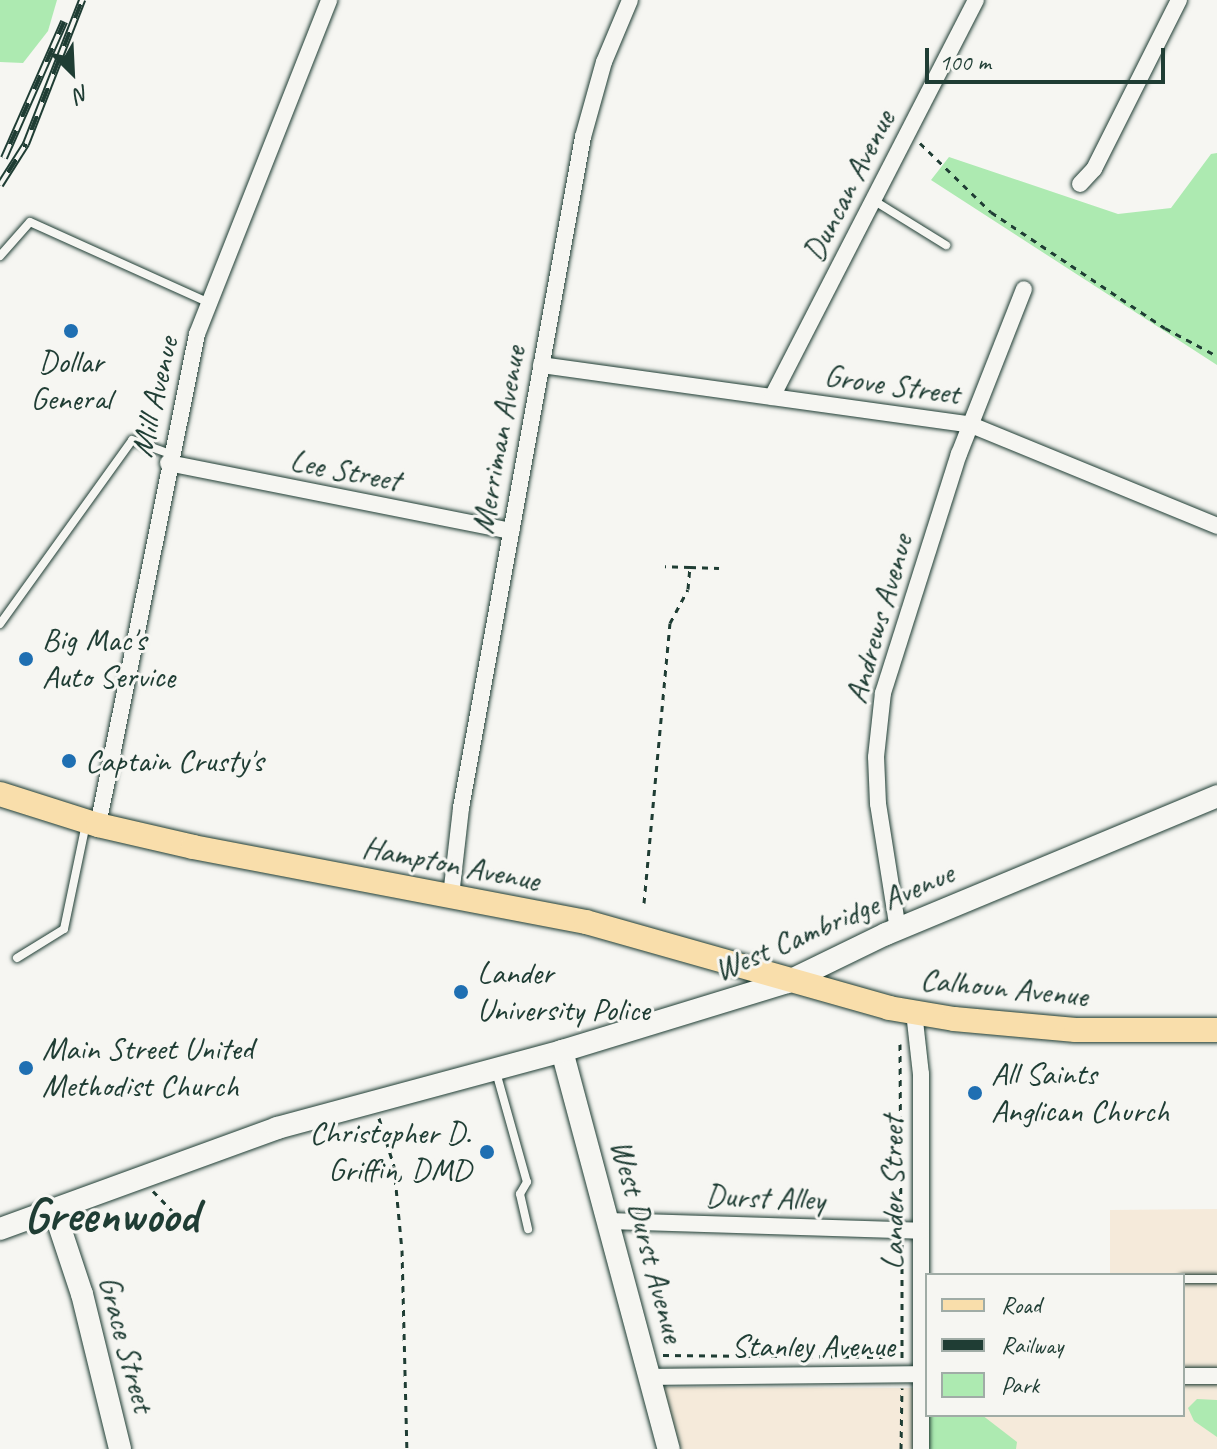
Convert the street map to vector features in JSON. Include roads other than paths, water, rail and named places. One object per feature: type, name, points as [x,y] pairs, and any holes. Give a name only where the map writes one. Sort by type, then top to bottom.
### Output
[{"type":"main road","name":"Hampton Avenue","points":[[0,794],[92,823],[669,943],[787,982]]},
{"type":"main road","name":"West Cambridge Avenue","points":[[0,1229],[277,1128],[562,1051],[787,982],[898,930],[1217,796]]},
{"type":"main road","name":"Calhoun Avenue","points":[[787,982],[914,1012],[1076,1030],[1217,1030]]},
{"type":"main road","name":"West Durst Avenue","points":[[562,1051],[669,1449]]},
{"type":"main road","name":"Grace Street","points":[[54,1210],[82,1294],[120,1449]]},
{"type":"street","name":"Mill Avenue","points":[[92,823],[186,375],[210,303],[329,0]]},
{"type":"street","name":"Merriman Avenue","points":[[451,896],[511,531],[586,124],[604,62],[630,0]]},
{"type":"street","name":"Duncan Avenue","points":[[772,397],[976,0]]},
{"type":"street","points":[[1080,184],[1094,169],[1179,0]]},
{"type":"street","name":"Andrews Avenue","points":[[898,930],[878,804],[878,718],[889,671],[971,425],[1024,289]]},
{"type":"street","name":"Grove Street","points":[[541,365],[971,425],[1217,526]]},
{"type":"street","name":"Lee Street","points":[[169,458],[511,531]]},
{"type":"street","name":"Lander Street","points":[[914,1012],[921,1074],[921,1449]]},
{"type":"street","name":"Durst Alley","points":[[608,1221],[921,1231]]},
{"type":"street","name":"Stanley Avenue","points":[[651,1377],[923,1369]]},
{"type":"street","points":[[1185,1376],[1217,1376]]},
{"type":"lane","points":[[873,200],[946,245]]},
{"type":"lane","points":[[0,256],[30,222],[210,303]]},
{"type":"lane","points":[[0,624],[132,440],[169,458]]},
{"type":"lane","points":[[17,958],[64,929],[92,823]]},
{"type":"lane","points":[[494,1068],[527,1182],[520,1194],[528,1229]]},
{"type":"lane","points":[[1185,1279],[1217,1279]]},
{"type":"railway","points":[[0,185],[26,144],[82,0]]},
{"type":"railway","points":[[4,158],[64,22]]},
{"type":"place","name":"Dollar General","points":[[71,331]]},
{"type":"place","name":"Big Mac's Auto Service","points":[[26,659]]},
{"type":"place","name":"Captain Crusty's","points":[[69,761]]},
{"type":"place","name":"Lander University Police","points":[[461,992]]},
{"type":"place","name":"Main Street United Methodist Church","points":[[26,1068]]},
{"type":"place","name":"All Saints Anglican Church","points":[[975,1093]]},
{"type":"place","name":"Christopher D. Griffin, DMD","points":[[487,1152]]},
{"type":"district","name":"Greenwood","points":[[111,1216]]}]
